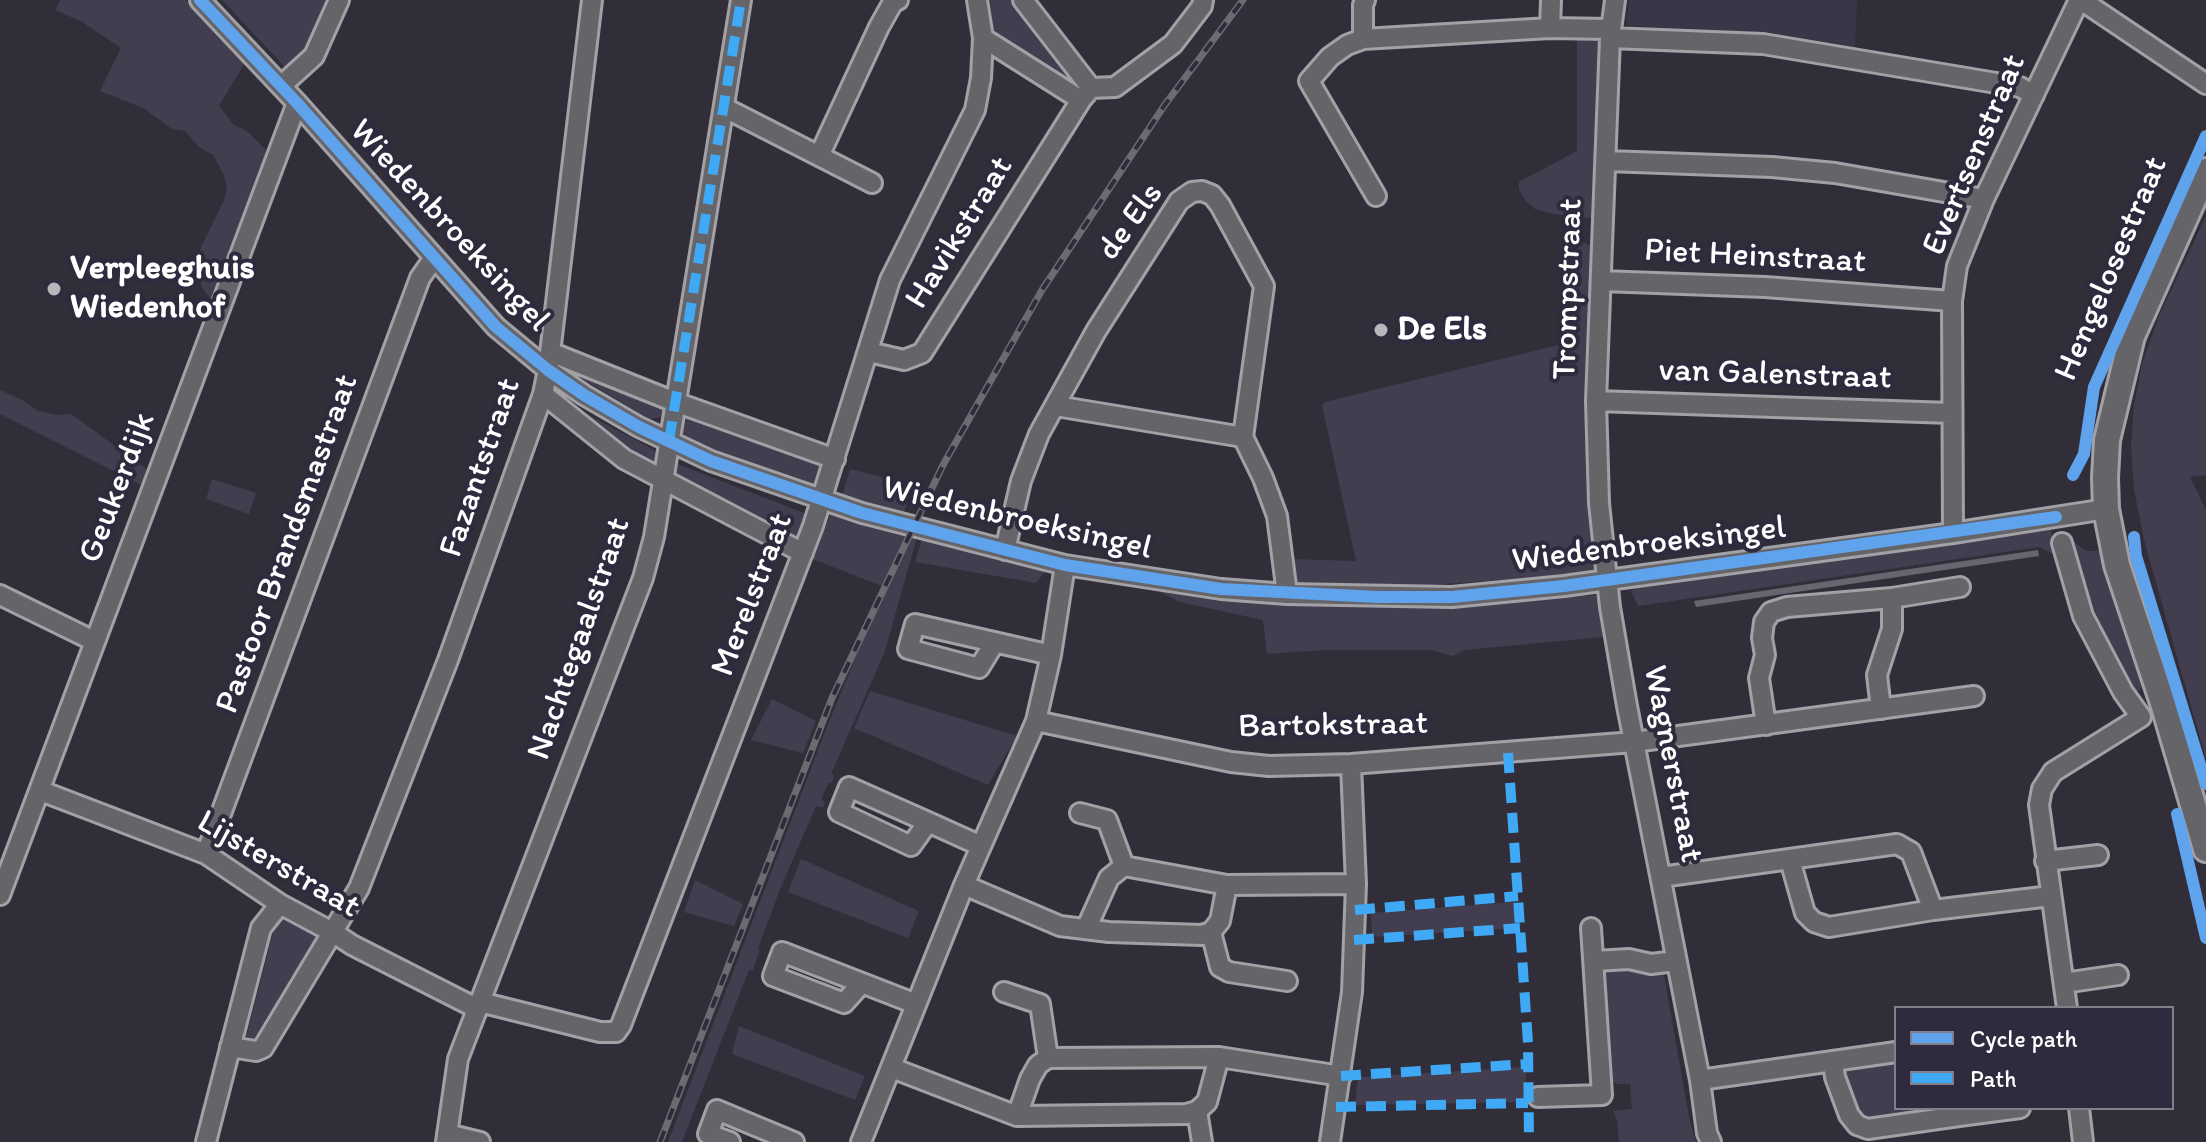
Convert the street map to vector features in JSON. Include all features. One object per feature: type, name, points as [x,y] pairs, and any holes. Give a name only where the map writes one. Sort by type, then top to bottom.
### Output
[{"type":"main road","name":"Hengelosestraat","points":[[2206,171],[2132,336],[2107,440],[2106,509],[2117,565],[2164,706],[2206,849]]},
{"type":"street","name":"Wiedenbroeksingel","points":[[200,0],[297,103],[496,327],[549,361],[584,395],[711,461],[822,501],[1005,550],[1065,565],[1221,589],[1287,594],[1452,597],[1607,580],[2106,509]]},
{"type":"street","points":[[281,86],[314,56],[339,0]]},
{"type":"street","name":"Fazantstraat","points":[[230,1047],[256,1051],[263,1048],[359,888],[448,660],[543,394],[592,0]]},
{"type":"street","name":"Nachtegaalstraat","points":[[447,1138],[458,1059],[643,578],[654,537],[741,0]]},
{"type":"street","points":[[820,154],[879,27],[893,2],[898,0]]},
{"type":"street","name":"Merelstraat","points":[[479,1006],[600,1032],[616,1032],[621,1025],[822,501],[890,280],[975,110],[981,78],[983,38],[977,0]]},
{"type":"street","points":[[1023,0],[1086,94]]},
{"type":"street","points":[[983,38],[1086,94],[1115,87],[1173,44],[1203,0]]},
{"type":"street","points":[[1363,39],[1365,0]]},
{"type":"street","points":[[1550,28],[1551,0]]},
{"type":"street","name":"Trompstraat","points":[[1607,580],[1599,503],[1596,401],[1610,33],[1615,0]]},
{"type":"street","points":[[2080,0],[2206,84]]},
{"type":"street","name":"Evertsenstraat","points":[[1953,533],[1952,301],[1962,250],[2080,0]]},
{"type":"street","points":[[1376,196],[1309,81],[1330,57],[1363,39],[1550,28],[1763,44],[2020,87],[2034,95]]},
{"type":"street","name":"Havikstraat","points":[[869,352],[904,360],[922,353],[1086,94]]},
{"type":"street","name":"Geukerdijk","points":[[0,895],[297,103]]},
{"type":"street","points":[[725,108],[872,183]]},
{"type":"street","points":[[1607,161],[1772,167],[1835,173],[1984,199]]},
{"type":"street","name":"de Els","points":[[1005,550],[1021,481],[1039,434],[1096,331],[1179,201],[1192,192],[1202,191],[1212,195],[1220,205],[1264,286],[1243,437]]},
{"type":"street","name":"Pastoor Brandsmastraat","points":[[206,854],[420,278],[434,258]]},
{"type":"street","name":"Piet Heinstraat","points":[[1601,281],[1765,287],[1952,301]]},
{"type":"street","name":"Wiedenbroeksingel","points":[[549,361],[835,459]]},
{"type":"street","points":[[543,394],[624,459],[803,553]]},
{"type":"street","name":"van Galenstraat","points":[[1596,401],[1951,413]]},
{"type":"street","points":[[1056,406],[1243,437],[1277,516],[1287,594]]},
{"type":"street","points":[[2062,543],[2083,616],[2123,692],[2141,717]]},
{"type":"street","points":[[861,1142],[964,885],[1036,721],[1051,655],[1065,565]]},
{"type":"street","name":"Wagnerstraat","points":[[1607,580],[1634,742],[1711,1142]]},
{"type":"street","points":[[1766,725],[1759,678],[1765,655],[1762,638],[1764,622],[1771,612],[1787,607],[1892,598],[1960,587]]},
{"type":"street","points":[[0,595],[94,641]]},
{"type":"street","points":[[1881,709],[1877,675],[1892,629],[1892,598]]},
{"type":"street","points":[[995,642],[1051,655]]},
{"type":"street","name":"Bartokstraat","points":[[1036,721],[1231,762],[1269,766],[1351,764],[1634,742],[1974,696]]},
{"type":"street","points":[[2067,1006],[2045,861],[2039,805],[2042,789],[2053,772],[2164,706]]},
{"type":"street","points":[[1330,1142],[1352,992],[1356,884],[1351,764]]},
{"type":"street","name":"Lijsterstraat","points":[[41,791],[206,854],[280,904],[352,945],[479,1006]]},
{"type":"street","points":[[1080,813],[1107,820],[1124,866]]},
{"type":"street","points":[[928,822],[981,846]]},
{"type":"street","points":[[1661,877],[1897,844],[1911,852],[1933,910]]},
{"type":"street","points":[[2045,861],[2098,855]]},
{"type":"street","points":[[1790,860],[1805,913],[1814,922],[1829,927],[1933,910],[2051,896]]},
{"type":"street","points":[[1086,929],[1109,878],[1124,866],[1227,885],[1356,884]]},
{"type":"street","points":[[964,885],[1060,926],[1109,932],[1202,935],[1211,932],[1220,921],[1227,885]]},
{"type":"street","points":[[206,1142],[261,928],[280,904]]},
{"type":"street","points":[[1538,1097],[1602,1095],[1591,928]]},
{"type":"street","points":[[1211,932],[1220,967],[1229,972],[1287,981]]},
{"type":"street","points":[[1595,961],[1629,959],[1651,964],[1676,961]]},
{"type":"street","points":[[2064,983],[2118,975]]},
{"type":"street","points":[[862,983],[916,1004]]},
{"type":"street","points":[[1004,992],[1040,1004],[1048,1058]]},
{"type":"street","points":[[1700,1080],[1894,1052]]},
{"type":"street","points":[[1017,1116],[1030,1079],[1038,1065],[1048,1058],[1219,1057],[1341,1076]]},
{"type":"street","points":[[892,1068],[1017,1116],[1186,1114],[1197,1111],[1207,1102],[1219,1057]]},
{"type":"street","points":[[1833,1061],[1835,1077],[1849,1115],[1857,1125],[1868,1129],[1958,1112],[1989,1110]]},
{"type":"street","points":[[730,1142],[708,1134],[717,1110],[794,1142]]},
{"type":"street","points":[[2079,1110],[2083,1142]]},
{"type":"street","points":[[1197,1111],[1202,1142]]},
{"type":"street","points":[[447,1138],[480,1142]]},
{"type":"shaded area","points":[[60,0],[186,0],[246,61],[219,106],[234,125],[247,131],[269,153],[214,303],[203,289],[193,264],[224,200],[227,188],[224,175],[213,155],[200,148],[185,131],[172,129],[143,108],[100,91],[121,48],[82,22],[55,10]]},
{"type":"shaded area","points":[[222,0],[326,0],[307,50],[285,67]]},
{"type":"shaded area","points":[[990,0],[1019,0],[1082,84],[1078,89],[993,29]]},
{"type":"shaded area","points":[[1629,0],[1857,0],[1855,47],[1821,41],[1626,25]]},
{"type":"shaded area","points":[[1577,39],[1597,39],[1602,44],[1599,215],[1590,218],[1535,209],[1519,189],[1519,182],[1577,151]]},
{"type":"shaded area","points":[[2206,216],[2206,475],[2190,477],[2206,510],[2206,759],[2144,540],[2134,489],[2131,447],[2134,406],[2142,364],[2159,316]]},
{"type":"shaded area","points":[[1578,240],[1598,253],[1599,570],[1385,588],[1297,586],[1294,583],[1292,559],[1356,561],[1322,405],[1575,341]]},
{"type":"shaded area","points":[[565,365],[664,399],[668,409],[663,417],[650,419],[567,370]]},
{"type":"shaded area","points":[[0,390],[38,411],[71,414],[148,470],[141,485],[0,414]]},
{"type":"shaded area","points":[[559,399],[654,450],[653,467],[579,421]]},
{"type":"shaded area","points":[[686,409],[823,458],[814,487],[739,462],[684,436]]},
{"type":"shaded area","points":[[675,463],[804,513],[806,515],[797,543],[673,481]]},
{"type":"shaded area","points":[[850,469],[913,485],[904,512],[842,496]]},
{"type":"shaded area","points":[[212,479],[256,493],[249,514],[206,499]]},
{"type":"shaded area","points":[[831,513],[917,537],[885,651],[831,774],[834,776],[832,783],[829,782],[821,799],[825,802],[823,808],[816,806],[781,887],[753,970],[749,970],[682,1142],[668,1142],[884,587],[813,559]]},
{"type":"shaded area","points":[[2051,530],[2056,556],[2039,547],[1638,606],[1631,591],[1639,587]]},
{"type":"shaded area","points":[[922,539],[933,539],[1045,572],[1036,583],[915,562]]},
{"type":"shaded area","points":[[2070,539],[2086,551],[2100,551],[2111,573],[2143,684],[2140,690],[2135,692],[2130,689],[2108,649],[2090,605]]},
{"type":"shaded area","points":[[2038,550],[2039,556],[1696,607],[1694,601]]},
{"type":"shaded area","points":[[1146,585],[1360,607],[1439,607],[1595,595],[1601,597],[1613,636],[1465,650],[1453,656],[1432,650],[1324,650],[1267,654],[1263,620],[1180,602]]},
{"type":"shaded area","points":[[870,691],[1017,736],[988,785],[854,728]]},
{"type":"shaded area","points":[[772,699],[816,721],[803,753],[751,740]]},
{"type":"shaded area","points":[[801,859],[919,911],[908,938],[788,892]]},
{"type":"shaded area","points":[[695,880],[743,904],[734,926],[684,912]]},
{"type":"shaded area","points":[[1513,902],[1517,928],[1372,937],[1371,913]]},
{"type":"shaded area","points":[[279,909],[325,934],[262,1038],[250,1040],[246,1038]]},
{"type":"shaded area","points":[[1629,965],[1662,971],[1664,975],[1696,1142],[1619,1142],[1613,1111],[1632,1109],[1630,1084],[1607,1080],[1599,968]]},
{"type":"shaded area","points":[[739,1026],[865,1076],[855,1100],[732,1054]]},
{"type":"shaded area","points":[[1894,1058],[1894,1110],[1943,1110],[1932,1115],[1923,1112],[1878,1118],[1874,1123],[1860,1120],[1842,1081],[1849,1066]]},
{"type":"shaded area","points":[[1526,1067],[1525,1102],[1355,1105],[1358,1077]]},
{"type":"railway","points":[[660,1142],[832,698],[943,465],[1042,290],[1164,106],[1243,0]]},
{"type":"marked path","points":[[669,441],[741,0]]},
{"type":"marked path","points":[[1508,753],[1528,1043],[1529,1142]]},
{"type":"marked path","points":[[1355,910],[1518,896]]},
{"type":"marked path","points":[[1354,940],[1520,928]]},
{"type":"marked path","points":[[1341,1076],[1528,1064]]},
{"type":"marked path","points":[[1336,1107],[1528,1103]]},
{"type":"cycle path","points":[[200,0],[297,103],[496,327],[548,370],[639,427],[711,461],[862,513],[1065,565],[1221,589],[1377,597],[1452,597],[1564,586],[2056,517]]},
{"type":"cycle path","points":[[2073,475],[2084,454],[2094,387],[2206,136]]},
{"type":"cycle path","points":[[2134,537],[2136,556],[2206,784]]},
{"type":"cycle path","points":[[2177,814],[2206,938]]},
{"type":"place","name":"Verpleeghuis Wiedenhof","points":[[54,289]]},
{"type":"place","name":"De Els","points":[[1381,330]]}]
